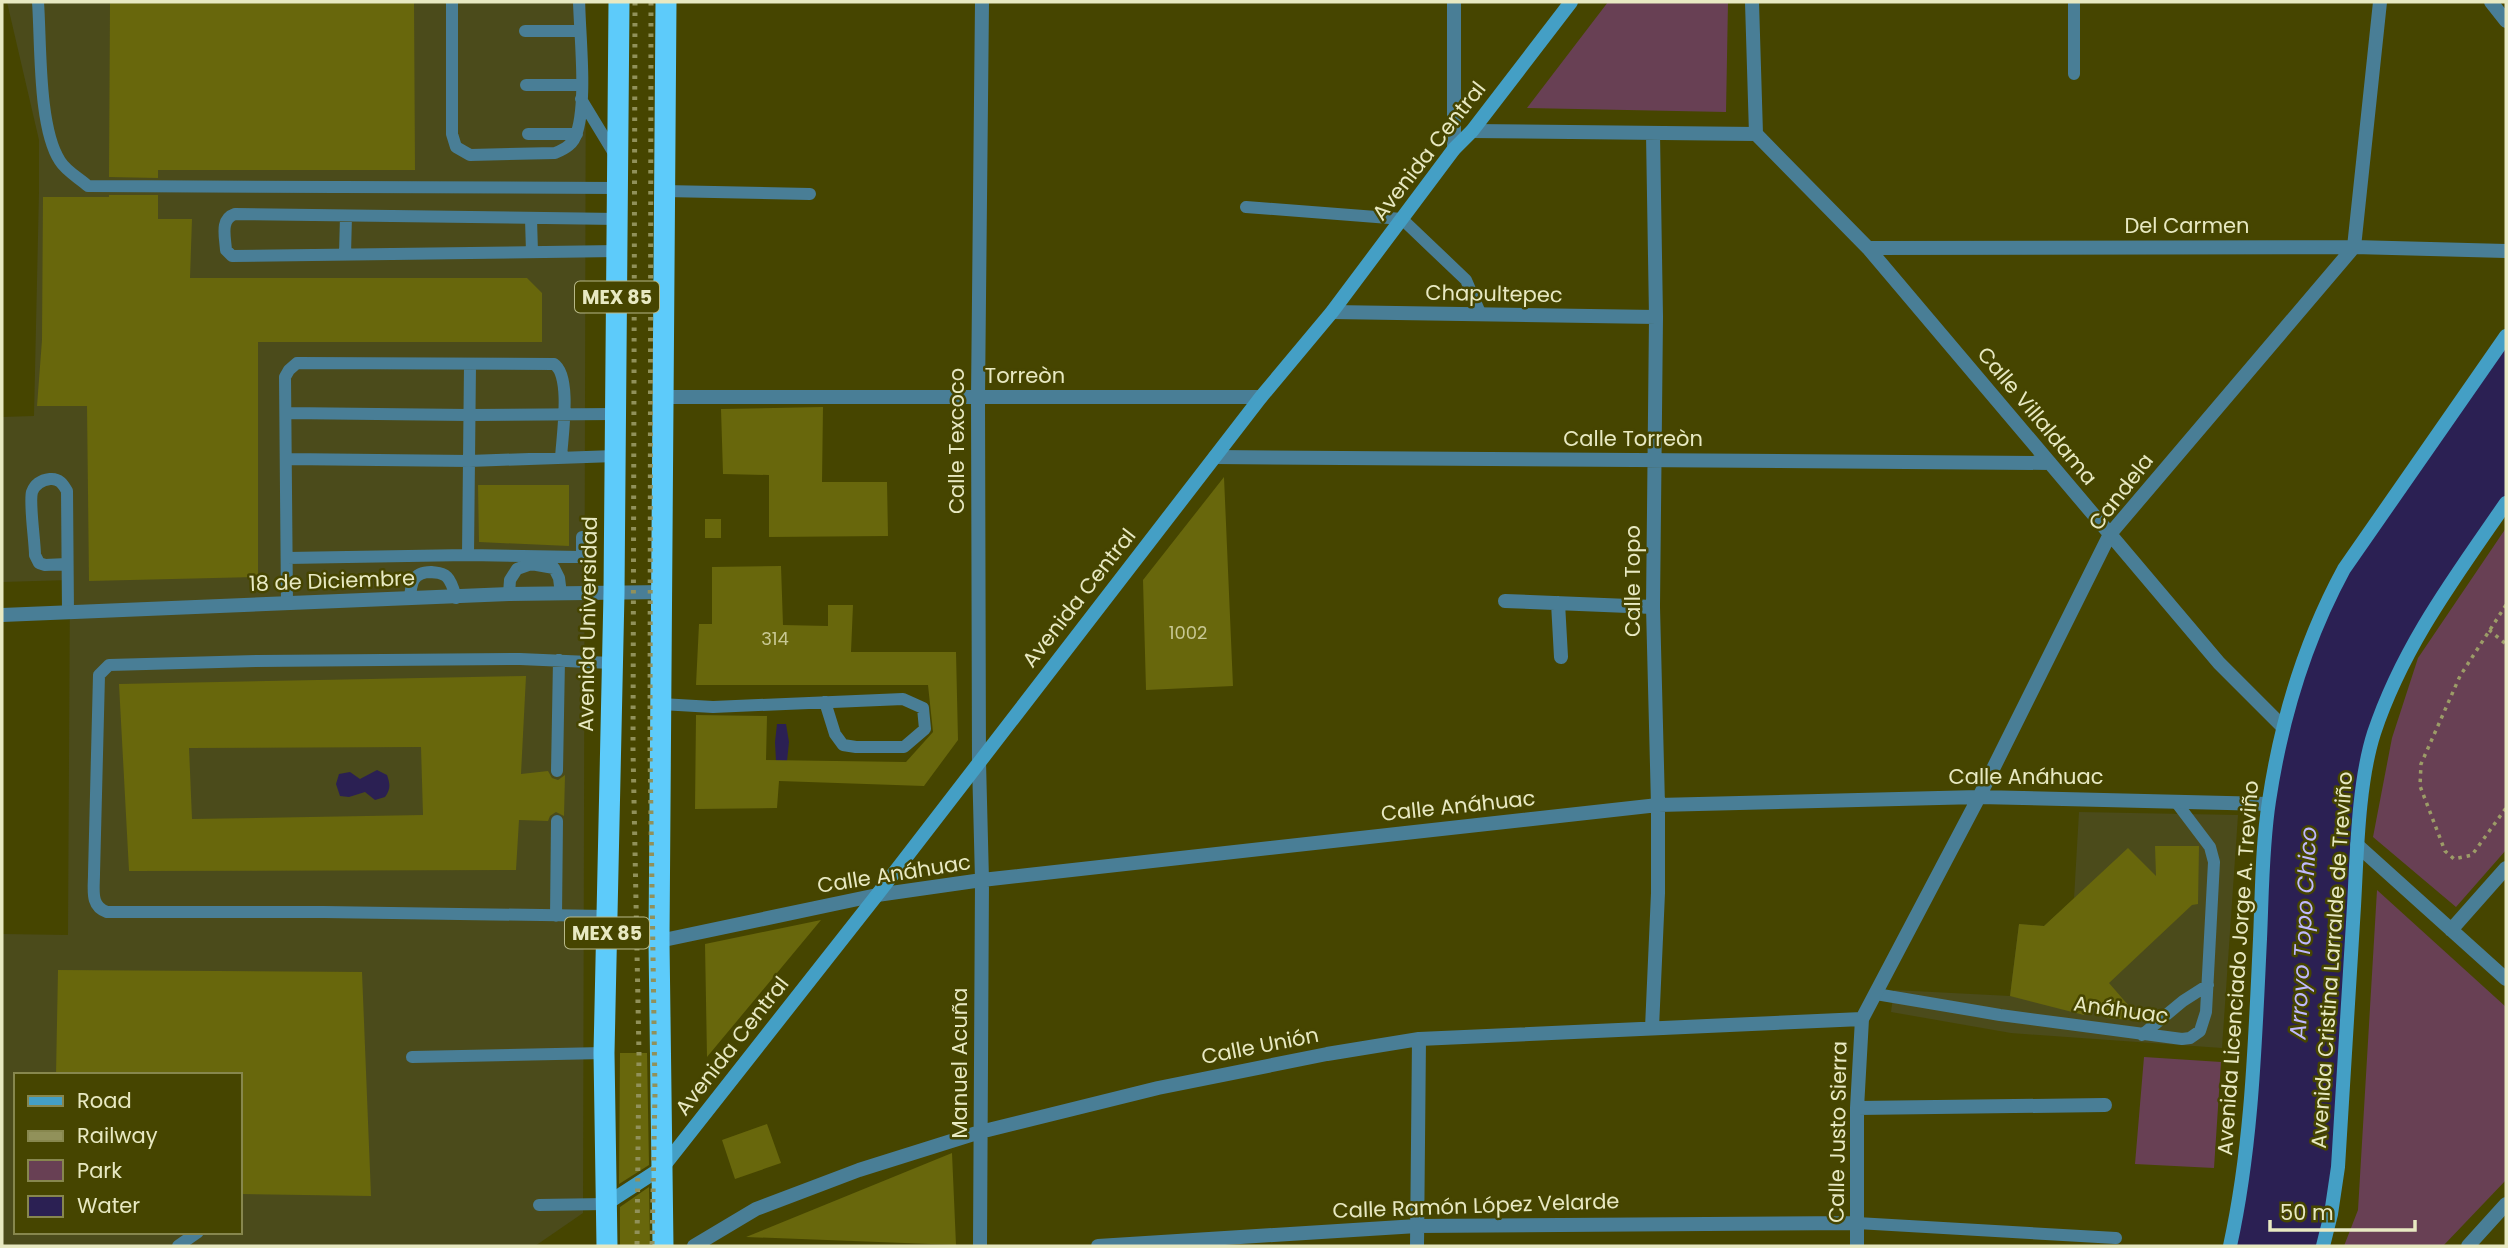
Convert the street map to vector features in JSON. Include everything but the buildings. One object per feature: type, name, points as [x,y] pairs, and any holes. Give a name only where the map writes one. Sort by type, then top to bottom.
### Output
[{"type":"highway","name":"Avenida Universidad","points":[[605,1245],[604,1053],[614,593],[619,2]]},
{"type":"highway","name":"MEX 85","points":[[663,1246],[659,941],[666,2]]},
{"type":"main road","name":"Avenida Central","points":[[606,1204],[663,1167],[1571,2]]},
{"type":"main road","name":"Avenida Licenciado Jorge A. Treviño","points":[[2230,1246],[2248,1129],[2268,804],[2283,727],[2299,672],[2331,593],[2344,569],[2506,336]]},
{"type":"main road","name":"Avenida Cristina Larralde de Treviño","points":[[2323,1246],[2338,1167],[2357,845],[2373,736],[2385,703],[2427,618],[2506,503]]},
{"type":"street","name":"Calle Texcoco","points":[[982,2],[978,397],[982,880]]},
{"type":"street","points":[[1454,2],[1454,149]]},
{"type":"street","points":[[1472,131],[1756,134],[1752,2]]},
{"type":"street","points":[[2354,247],[2380,2]]},
{"type":"street","points":[[2491,2],[2506,21]]},
{"type":"street","name":"Calle Topo","points":[[1652,1028],[1658,893],[1653,607],[1656,317],[1653,134]]},
{"type":"street","name":"Calle Villaldama","points":[[1756,134],[1868,248],[2219,663],[2283,727]]},
{"type":"street","name":"Del Carmen","points":[[1868,248],[2354,247],[2506,251]]},
{"type":"street","name":"Candela","points":[[1862,1019],[1979,797],[2110,534],[2354,247]]},
{"type":"street","name":"Chapultepec","points":[[1332,312],[1656,317]]},
{"type":"street","name":"Torreòn","points":[[663,397],[1261,397]]},
{"type":"street","name":"Calle Torreòn","points":[[1215,457],[2050,463]]},
{"type":"street","name":"18 de Diciembre","points":[[2,615],[509,594],[663,592]]},
{"type":"street","points":[[1505,601],[1653,607]]},
{"type":"street","points":[[1558,603],[1561,657]]},
{"type":"street","name":"Calle Anáhuac","points":[[659,941],[877,895],[982,880],[1658,804],[1979,797],[2268,804]]},
{"type":"street","points":[[2357,845],[2506,979]]},
{"type":"street","points":[[2451,930],[2506,868]]},
{"type":"street","name":"Manuel Acuña","points":[[980,1246],[982,880]]},
{"type":"street","name":"Calle Unión","points":[[694,1246],[755,1209],[859,1170],[980,1132],[1158,1088],[1327,1054],[1419,1039],[1862,1019]]},
{"type":"street","name":"Calle Justo Sierra","points":[[1857,1246],[1857,1108],[1862,1019]]},
{"type":"street","points":[[1417,1246],[1419,1039]]},
{"type":"street","points":[[1857,1108],[2105,1105]]},
{"type":"street","points":[[2468,1246],[2506,1204]]},
{"type":"street","name":"Calle Ramón López Velarde","points":[[1098,1246],[1417,1226],[1857,1223]]},
{"type":"lane","points":[[38,2],[44,103],[49,137],[60,161],[88,186],[617,188]]},
{"type":"lane","points":[[452,2],[452,134],[456,147],[470,155],[555,152],[567,148],[577,134],[581,98],[579,2]]},
{"type":"lane","points":[[2074,2],[2074,74]]},
{"type":"lane","points":[[525,31],[580,31]]},
{"type":"lane","points":[[526,85],[581,85]]},
{"type":"lane","points":[[581,98],[619,162]]},
{"type":"lane","points":[[528,134],[577,134]]},
{"type":"lane","points":[[664,191],[810,194]]},
{"type":"lane","points":[[1246,207],[1402,219],[1466,280],[1481,315]]},
{"type":"lane","points":[[618,219],[235,214],[228,216],[225,221],[226,250],[232,256],[618,251]]},
{"type":"lane","points":[[345,254],[346,216]]},
{"type":"lane","points":[[531,219],[532,252]]},
{"type":"lane","points":[[287,604],[285,377],[297,363],[554,364],[561,370],[564,382],[561,458]]},
{"type":"lane","points":[[468,555],[470,365]]},
{"type":"lane","points":[[286,413],[615,414]]},
{"type":"lane","points":[[287,459],[469,461],[615,456]]},
{"type":"lane","points":[[68,564],[45,565],[39,563],[35,555],[32,493],[38,484],[46,479],[55,478],[63,483],[67,491],[68,564],[68,612]]},
{"type":"lane","points":[[287,558],[468,555],[582,557],[582,537]]},
{"type":"lane","points":[[509,594],[510,580],[517,569],[531,565],[554,568],[559,578],[561,594]]},
{"type":"lane","points":[[410,599],[411,583],[422,572],[445,575],[451,582],[456,598]]},
{"type":"lane","points":[[607,916],[107,912],[97,907],[94,902],[94,874],[99,675],[109,665],[268,660],[559,660],[612,663]]},
{"type":"lane","points":[[557,771],[559,660]]},
{"type":"lane","points":[[662,704],[713,707],[825,702],[903,699],[923,708],[925,729],[904,747],[843,745],[835,734],[825,702]]},
{"type":"lane","name":"Anáhuac","points":[[1876,994],[2142,1035],[2190,1038],[2200,1031],[2206,1012],[2213,853],[2176,802]]},
{"type":"lane","points":[[556,916],[557,821]]},
{"type":"lane","points":[[2142,1035],[2208,985]]},
{"type":"lane","points":[[412,1058],[604,1053]]},
{"type":"lane","points":[[539,1205],[606,1204]]},
{"type":"lane","points":[[1857,1223],[2116,1238]]},
{"type":"lane","points":[[178,1246],[195,1234]]},
{"type":"path","points":[[2506,605],[2460,676],[2421,764],[2420,786],[2445,851],[2454,859],[2472,855],[2506,808]]},
{"type":"path","points":[[2489,630],[2506,645]]},
{"type":"shaded area","points":[[7,2],[586,2],[583,1213],[535,1246],[2,1246],[2,934],[68,935],[70,580],[2,582],[2,417],[34,416],[39,140]]},
{"type":"shaded area","points":[[2079,812],[2238,815],[2222,1048],[2011,1033],[1891,1012],[1894,990],[2010,996],[2019,924],[2044,926],[2074,899]]},
{"type":"green space","points":[[1608,2],[1728,2],[1726,112],[1527,108]]},
{"type":"green space","points":[[2506,528],[2506,850],[2456,907],[2373,837],[2392,738],[2418,658]]},
{"type":"green space","points":[[2377,890],[2506,1007],[2506,1180],[2443,1246],[2344,1246],[2358,1210]]},
{"type":"green space","points":[[2144,1057],[2221,1062],[2214,1168],[2135,1164]]},
{"type":"water","name":"Arroyo Topo Chico","points":[[2506,336],[2506,503],[2440,598],[2373,736],[2343,1092],[2323,1246],[2230,1246],[2237,1212],[2262,898],[2283,727],[2344,569]]},
{"type":"water","points":[[777,724],[786,724],[789,742],[787,761],[776,761]]},
{"type":"water","points":[[377,770],[388,778],[389,789],[385,797],[375,800],[365,792],[349,797],[340,796],[336,784],[339,774],[350,772],[360,779]]},
{"type":"railway","points":[[635,2],[633,749],[639,1054],[637,1246]]},
{"type":"railway","points":[[651,2],[650,750],[655,1093],[652,1246]]}]
